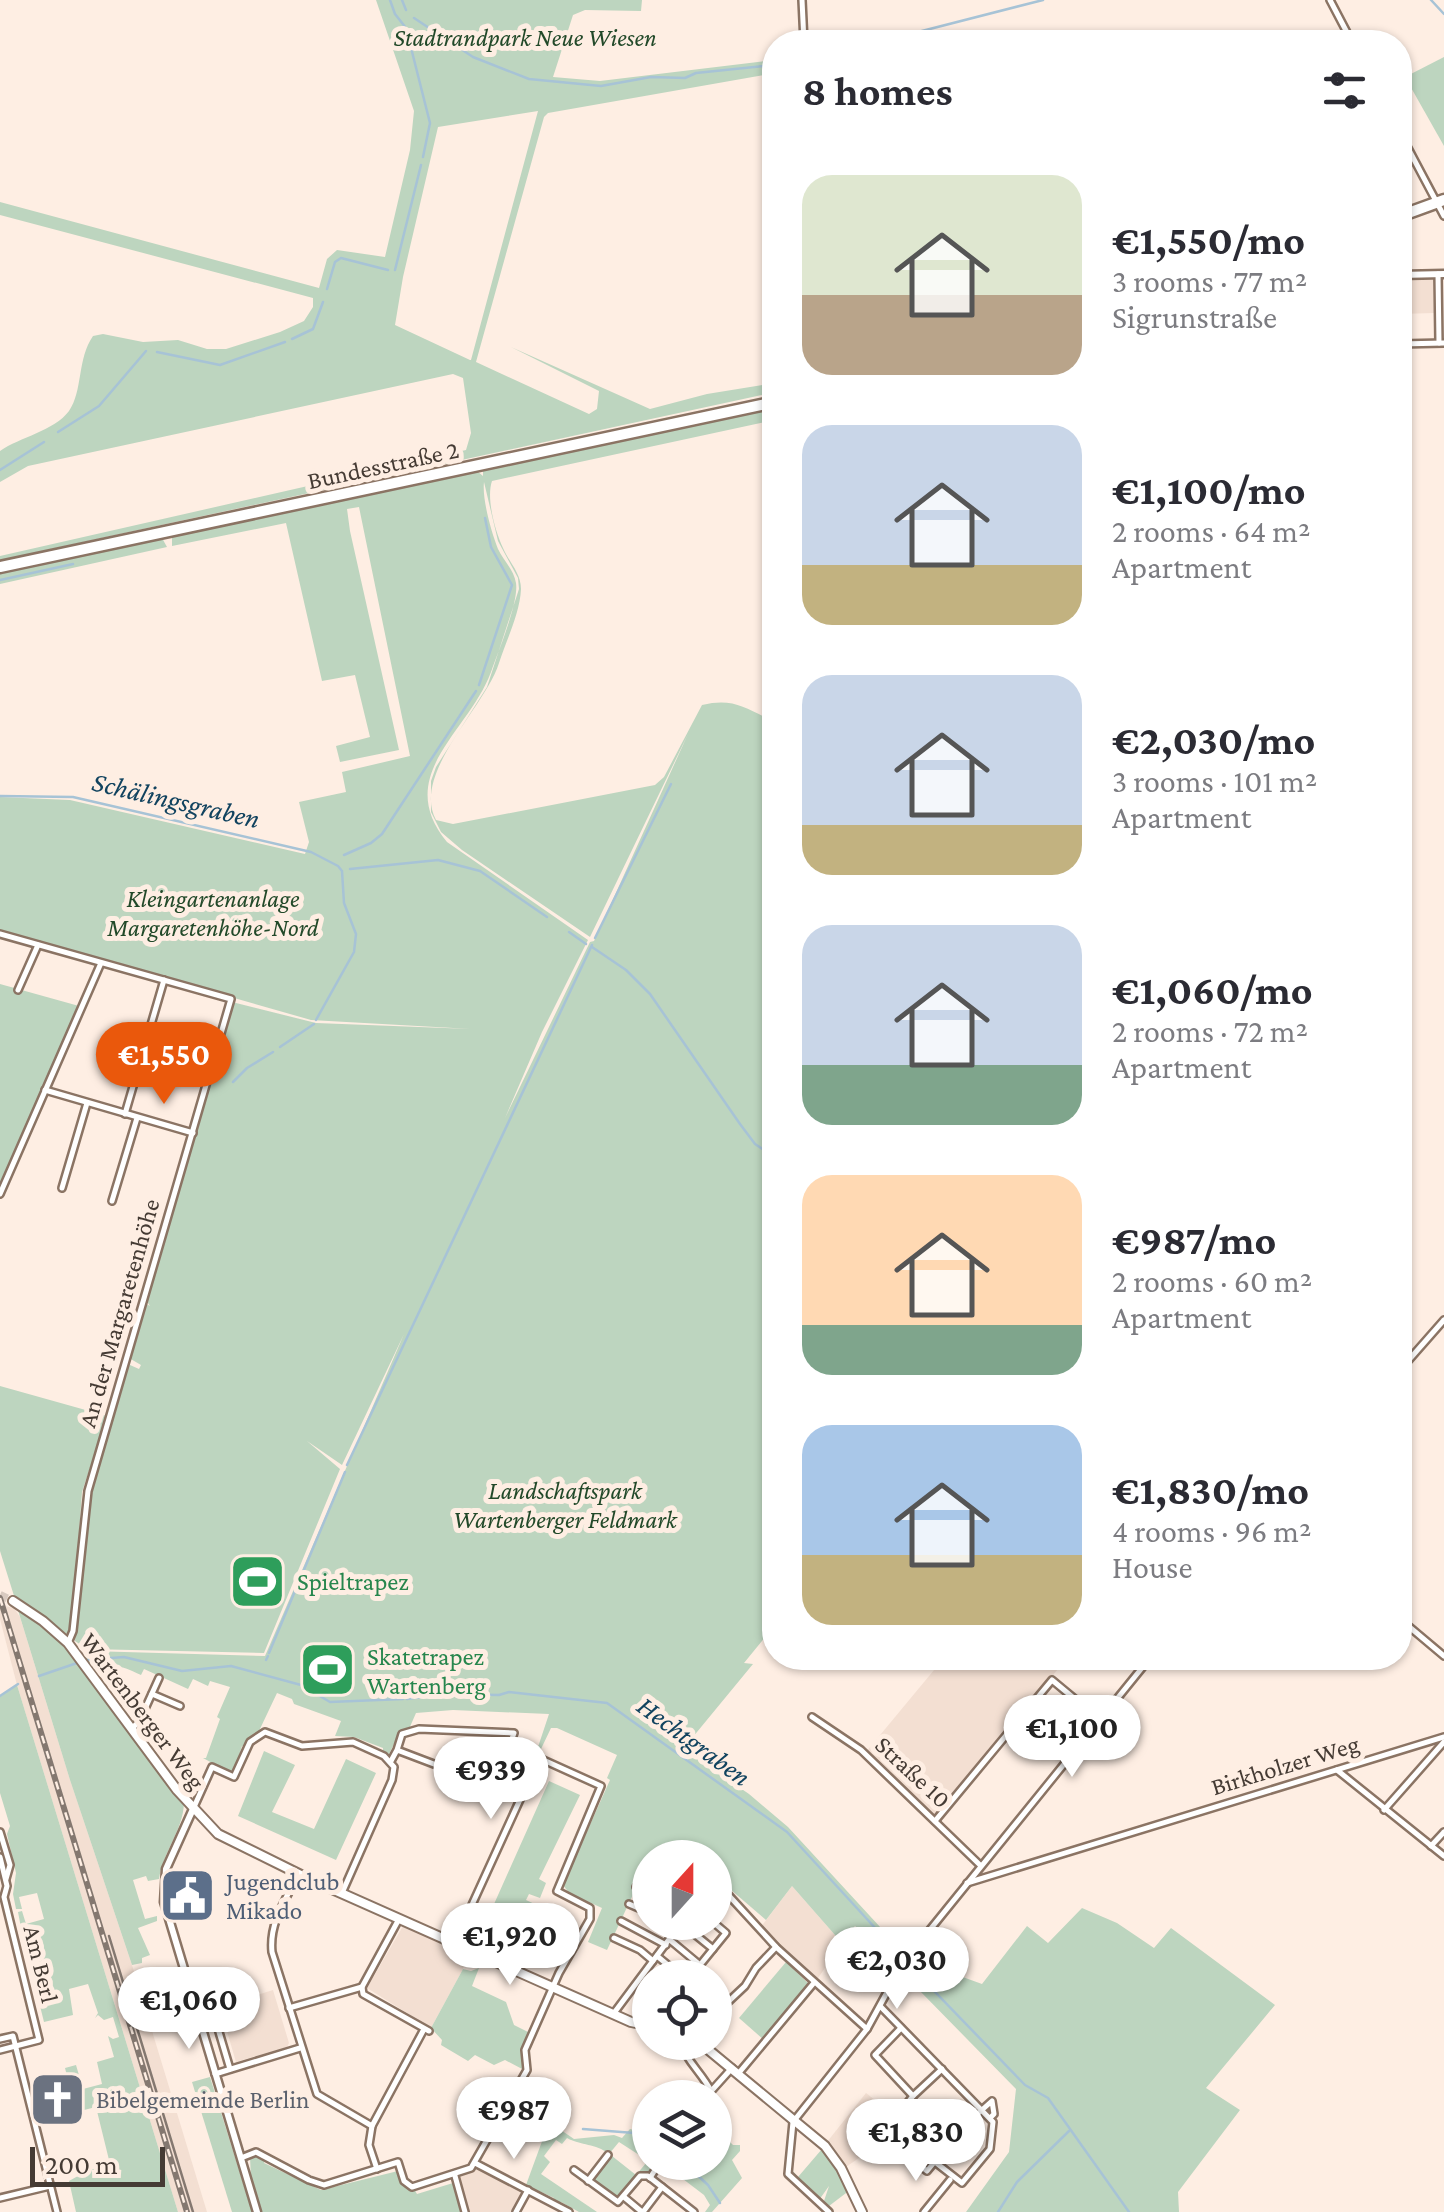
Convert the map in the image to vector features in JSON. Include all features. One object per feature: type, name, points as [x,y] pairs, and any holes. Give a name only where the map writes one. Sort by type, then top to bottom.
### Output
[{"type":"main road","points":[[1412,212],[1440,201]]},
{"type":"main road","name":"Bundesstraße 2","points":[[0,567],[762,405]]},
{"type":"main road","name":"Wartenberger Weg","points":[[13,1601],[68,1643],[192,1809],[230,1842],[632,2022]]},
{"type":"main road","points":[[721,2060],[832,2154],[862,2212]]},
{"type":"street","points":[[802,0],[803,30]]},
{"type":"street","points":[[1330,0],[1346,30]]},
{"type":"street","points":[[1412,153],[1440,201],[1444,216]]},
{"type":"street","points":[[1412,275],[1441,274],[1442,343],[1412,344]]},
{"type":"street","points":[[0,934],[164,980],[125,1114]]},
{"type":"street","points":[[18,990],[38,945]]},
{"type":"street","points":[[0,1194],[101,962]]},
{"type":"street","name":"An der Margaretenhöhe","points":[[68,1643],[73,1631],[88,1491],[231,999],[164,980]]},
{"type":"street","points":[[45,1090],[193,1133]]},
{"type":"street","points":[[62,1188],[87,1103]]},
{"type":"street","points":[[112,1202],[138,1118]]},
{"type":"street","points":[[1412,1356],[1444,1320]]},
{"type":"street","points":[[1412,1628],[1444,1656]]},
{"type":"street","points":[[828,2212],[788,2174],[793,2122],[868,2030],[903,1963],[1140,1670]]},
{"type":"street","points":[[132,1728],[140,1722],[159,1678]]},
{"type":"street","points":[[936,1821],[1052,1680],[1099,1719]]},
{"type":"street","points":[[152,1694],[180,1706]]},
{"type":"street","name":"Straße 10","points":[[812,1717],[860,1750],[936,1821],[984,1880]]},
{"type":"street","points":[[342,1893],[392,1780],[390,1761],[402,1734],[419,1729],[514,1734],[499,1777],[468,1777],[397,1750]]},
{"type":"street","points":[[257,2212],[164,1902],[166,1868],[212,1767],[234,1777],[250,1742],[259,1734],[268,1733],[302,1746],[354,1742],[390,1761]]},
{"type":"street","points":[[1384,1810],[1444,1739]]},
{"type":"street","name":"Birkholzer Weg","points":[[967,1883],[1444,1739]]},
{"type":"street","points":[[240,2158],[256,2152],[324,2184],[398,2162],[408,2186],[417,2187],[466,2172],[475,2163],[527,2070],[526,2050],[553,1986],[592,1915],[590,1908],[558,1891],[601,1786],[539,1758],[455,1943]]},
{"type":"street","points":[[1337,1770],[1444,1856]]},
{"type":"street","name":"Am Berl","points":[[0,1832],[10,1865],[2,1897],[39,2040],[16,2046]]},
{"type":"street","points":[[1431,1846],[1444,1832]]},
{"type":"street","name":"Am Berl","points":[[0,1857],[6,1879]]},
{"type":"street","points":[[298,1874],[270,1936],[300,2048],[318,2094],[372,2126]]},
{"type":"street","points":[[732,1899],[814,1984],[868,2030]]},
{"type":"street","points":[[289,2008],[362,1988],[399,1919]]},
{"type":"street","points":[[621,1921],[667,1942],[700,1965],[720,1940]]},
{"type":"street","points":[[614,1938],[658,1960]]},
{"type":"street","points":[[701,1940],[713,1949]]},
{"type":"street","points":[[614,2012],[667,1942]]},
{"type":"street","points":[[732,1998],[776,1947]]},
{"type":"street","points":[[722,2080],[814,1984]]},
{"type":"street","points":[[362,1988],[367,1998],[426,2030],[372,2126],[369,2145],[377,2169]]},
{"type":"street","points":[[211,2005],[230,2070]]},
{"type":"street","points":[[880,2007],[993,2122],[990,2149],[964,2182],[935,2162]]},
{"type":"street","points":[[901,2028],[874,2055],[913,2096]]},
{"type":"street","points":[[0,2039],[13,2036],[57,2212]]},
{"type":"street","points":[[0,2050],[16,2046]]},
{"type":"street","points":[[216,2074],[300,2048]]},
{"type":"street","points":[[688,2060],[705,2080]]},
{"type":"street","points":[[942,2069],[913,2096],[883,2135],[929,2170],[982,2109],[994,2101],[990,2118]]},
{"type":"street","points":[[588,2180],[608,2155]]},
{"type":"street","points":[[475,2163],[569,2212]]},
{"type":"street","points":[[574,2170],[616,2202],[624,2198],[637,2180]]},
{"type":"street","points":[[454,2176],[465,2212]]},
{"type":"street","points":[[652,2180],[694,2212]]},
{"type":"street","points":[[924,2212],[950,2180]]},
{"type":"street","points":[[0,2198],[50,2186]]},
{"type":"street","points":[[624,2198],[643,2212],[662,2188]]},
{"type":"street","points":[[516,2212],[528,2190]]},
{"type":"shaded area","points":[[1433,278],[1434,313],[1412,314],[1412,279]]},
{"type":"shaded area","points":[[0,1605],[14,1608],[20,1617],[207,2212],[178,2212],[17,1685]]},
{"type":"shaded area","points":[[934,1670],[1057,1670],[936,1818],[866,1752]]},
{"type":"shaded area","points":[[792,1886],[842,1943],[816,1981],[760,1928]]},
{"type":"shaded area","points":[[403,1926],[467,1954],[431,2028],[367,1988]]},
{"type":"shaded area","points":[[273,1990],[287,2047],[236,2062],[221,2011],[226,2009],[225,2005]]},
{"type":"shaded area","points":[[866,2093],[894,2115],[863,2155],[846,2167],[827,2142]]},
{"type":"shaded area","points":[[478,2168],[519,2188],[522,2192],[512,2212],[468,2212],[457,2178]]},
{"type":"green space","name":"Stadtrandpark Neue Wiesen","points":[[376,0],[642,0],[641,11],[585,10],[573,15],[553,77],[600,81],[762,62],[762,75],[548,113],[544,117],[476,362],[589,414],[597,409],[599,391],[511,347],[650,409],[762,385],[762,395],[0,560],[0,556],[466,450],[471,433],[463,378],[453,374],[28,466],[0,482],[0,451],[55,424],[69,411],[93,336],[103,334],[143,342],[178,340],[207,349],[226,349],[304,321],[313,307],[313,298],[0,215],[0,202],[319,288],[327,259],[337,250],[385,257],[410,150],[414,111]],"holes":[[[538,111],[471,360],[395,325],[438,127]]]},
{"type":"green space","points":[[1444,57],[1444,146],[1412,89],[1412,73]]},
{"type":"green space","points":[[762,411],[762,423],[492,481],[494,524],[503,548],[517,573],[520,583],[518,608],[491,681],[441,762],[431,801],[431,781],[436,767],[487,687],[499,651],[481,694],[440,754],[431,775],[428,796],[432,818],[447,842],[588,940],[505,1118],[590,942],[594,941],[688,734],[590,937],[462,850],[441,832],[431,812],[431,802],[436,820],[453,824],[655,785],[664,777],[702,705],[732,703],[762,716],[762,1641],[744,1663],[753,1664],[683,1749],[749,1794],[788,1827],[904,1953],[896,1967],[855,1926],[842,1943],[792,1886],[766,1920],[732,1891],[732,1840],[632,1840],[632,1897],[607,1950],[588,1942],[602,1908],[569,1893],[563,1885],[610,1780],[607,1778],[617,1755],[557,1728],[551,1728],[541,1749],[538,1747],[549,1714],[453,1710],[416,1713],[409,1729],[401,1730],[388,1756],[383,1748],[354,1737],[335,1736],[341,1721],[294,1704],[292,1699],[277,1693],[259,1731],[242,1746],[235,1769],[229,1772],[203,1758],[230,1687],[210,1681],[208,1686],[193,1679],[188,1689],[144,1669],[141,1675],[117,1666],[96,1675],[82,1656],[89,1651],[265,1656],[404,1334],[342,1465],[307,1441],[340,1469],[264,1653],[87,1649],[75,1641],[85,1519],[126,1368],[130,1365],[139,1369],[141,1365],[129,1358],[130,1351],[145,1303],[150,1306],[146,1300],[232,1002],[316,1023],[471,1029],[311,1020],[0,931],[0,797],[70,800],[305,854],[309,842],[299,802],[346,792],[342,772],[410,756],[359,507],[347,509],[350,531],[399,750],[340,762],[336,746],[370,737],[355,675],[322,681],[286,523],[172,546],[172,537],[477,471],[483,476],[483,470]],"holes":[[[484,482],[498,541],[518,578],[519,589],[513,607],[515,578],[493,533]]]},
{"type":"green space","points":[[162,538],[167,547],[0,584],[0,574]]},
{"type":"green space","points":[[0,984],[79,1006],[0,1183]]},
{"type":"green space","points":[[0,1386],[107,1416],[82,1492],[73,1618],[67,1634],[15,1599],[0,1551]]},
{"type":"green space","points":[[17,1607],[43,1626],[88,1673],[184,1803],[159,1879],[148,1881],[146,1876],[133,1880],[145,1919],[157,1916],[157,1921],[138,1928],[150,1955],[142,1958],[142,1963],[132,1965]]},
{"type":"green space","points":[[17,1685],[178,2212],[76,2212],[69,2181],[110,2164],[96,2107],[76,2112],[65,2068],[76,2065],[83,2089],[102,2084],[97,2062],[114,2057],[108,2036],[119,2037],[113,2017],[95,2018],[98,2013],[88,1984],[69,1989],[73,2015],[44,2022],[21,1930],[33,1926],[21,1928],[18,1912],[22,1911],[26,1924],[44,1919],[37,1893],[19,1897],[22,1909],[16,1909],[16,1873],[7,1834],[10,1826],[0,1793],[0,1697]]},
{"type":"green space","points":[[264,1751],[295,1765],[272,1812],[314,1829],[346,1759],[376,1773],[336,1860],[238,1816]]},
{"type":"green space","points":[[549,1781],[580,1795],[539,1879],[546,1883],[540,1898],[529,1894],[526,1900],[571,1921],[555,1953],[486,1922]]},
{"type":"green space","points":[[1082,1908],[1117,1923],[1154,1948],[1171,1928],[1275,2005],[1206,2088],[1240,2110],[1178,2192],[1179,2212],[966,2212],[1009,2152],[1016,2089],[918,1989],[914,1991],[899,1979],[901,1976],[910,1983],[919,1973],[909,1963],[913,1959],[982,1984],[1027,1926],[1048,1943]]},
{"type":"green space","points":[[786,1962],[810,1985],[764,2040],[739,2018]]},
{"type":"green space","points":[[479,1968],[472,1986],[506,2002],[514,2025],[530,2033],[523,2050],[524,2070],[505,2060],[494,2065],[475,2055],[468,2061],[441,2045],[442,2040],[431,2028],[463,1969]]},
{"type":"green space","points":[[210,2077],[252,2212],[232,2212],[192,2082]]},
{"type":"green space","points":[[548,2125],[574,2139],[614,2135],[622,2138],[632,2130],[632,2150],[619,2142],[609,2154],[567,2138],[562,2144],[556,2140],[544,2156],[550,2162],[541,2174],[597,2212],[579,2212],[561,2202],[559,2205],[554,2198],[526,2185]]},
{"type":"green space","points":[[732,2144],[740,2145],[732,2160]]},
{"type":"green space","points":[[822,2149],[850,2190],[829,2206],[834,2212],[823,2204],[829,2186],[819,2200],[790,2172],[798,2177]]},
{"type":"green space","points":[[257,2155],[264,2163],[321,2190],[398,2171],[404,2186],[417,2194],[453,2183],[462,2212],[261,2212],[251,2179],[250,2157]]},
{"type":"green space","points":[[612,2156],[632,2172],[634,2180],[618,2199],[591,2180]]},
{"type":"green space","points":[[732,2160],[742,2178],[712,2212],[705,2212],[710,2205],[684,2180],[732,2180]]},
{"type":"waterway","points":[[390,0],[406,28],[430,123],[423,157]]},
{"type":"waterway","points":[[402,0],[406,10]]},
{"type":"waterway","points":[[926,30],[1043,0]]},
{"type":"waterway","points":[[1431,0],[1444,14]]},
{"type":"waterway","points":[[414,18],[473,57],[529,79],[601,86],[762,66]]},
{"type":"waterway","points":[[395,270],[421,165]]},
{"type":"waterway","points":[[327,289],[335,262],[341,258],[388,270]]},
{"type":"waterway","points":[[292,339],[313,329],[323,302]]},
{"type":"waterway","points":[[157,352],[220,365],[285,342]]},
{"type":"waterway","points":[[58,432],[99,406],[146,351]]},
{"type":"waterway","points":[[0,470],[44,442]]},
{"type":"waterway","points":[[479,685],[512,585],[491,547],[485,518]]},
{"type":"waterway","points":[[0,580],[73,564]]},
{"type":"waterway","points":[[344,855],[382,834],[476,691]]},
{"type":"waterway","points":[[595,938],[671,784]]},
{"type":"waterway","name":"Schälingsgraben","points":[[0,796],[73,797],[311,852],[338,866],[342,871],[344,903],[356,934],[354,952],[316,1020]]},
{"type":"waterway","name":"Schälingsgraben","points":[[350,869],[438,860],[480,871],[547,917]]},
{"type":"waterway","name":"Schälingsgraben","points":[[569,932],[586,944]]},
{"type":"waterway","points":[[347,1465],[592,945]]},
{"type":"waterway","name":"Schälingsgraben","points":[[592,947],[626,970],[650,994],[740,1124],[762,1149]]},
{"type":"waterway","points":[[280,1047],[314,1024]]},
{"type":"waterway","points":[[233,1082],[273,1052]]},
{"type":"waterway","points":[[269,1653],[345,1472]]},
{"type":"waterway","points":[[266,1660],[268,1656]]},
{"type":"waterway","name":"Hechtgraben","points":[[85,1660],[124,1657],[182,1671],[231,1666],[301,1685],[330,1702],[403,1699]]},
{"type":"waterway","name":"Hechtgraben","points":[[39,1676],[77,1663]]},
{"type":"waterway","name":"Hechtgraben","points":[[0,1696],[18,1684]]},
{"type":"waterway","name":"Hechtgraben","points":[[407,1699],[509,1692],[607,1703],[787,1832],[900,1955]]},
{"type":"waterway","name":"Hechtgraben","points":[[909,1965],[1025,2085],[1048,2098],[1129,2212]]},
{"type":"waterway","points":[[583,2129],[632,2133]]},
{"type":"waterway","name":"Hechtgraben","points":[[998,2212],[1017,2182],[1069,2131]]},
{"type":"waterway","points":[[703,2180],[720,2203]]},
{"type":"tunnel","points":[[0,1595],[13,1601]]},
{"type":"tram line","points":[[109,1936],[193,2212]]},
{"type":"railway","points":[[0,1598],[187,2212]]},
{"type":"place","name":"Spieltrapez","points":[[258,1581]]},
{"type":"place","name":"Skatetrapez Wartenberg","points":[[328,1670]]},
{"type":"place","name":"Jugendclub Mikado","points":[[187,1895]]},
{"type":"place","name":"Bibelgemeinde Berlin","points":[[57,2099]]},
{"type":"park label","name":"Kleingartenanlage Margaretenhöhe-Nord","points":[[213,912]]},
{"type":"park label","name":"Landschaftspark Wartenberger Feldmark","points":[[565,1504]]}]
